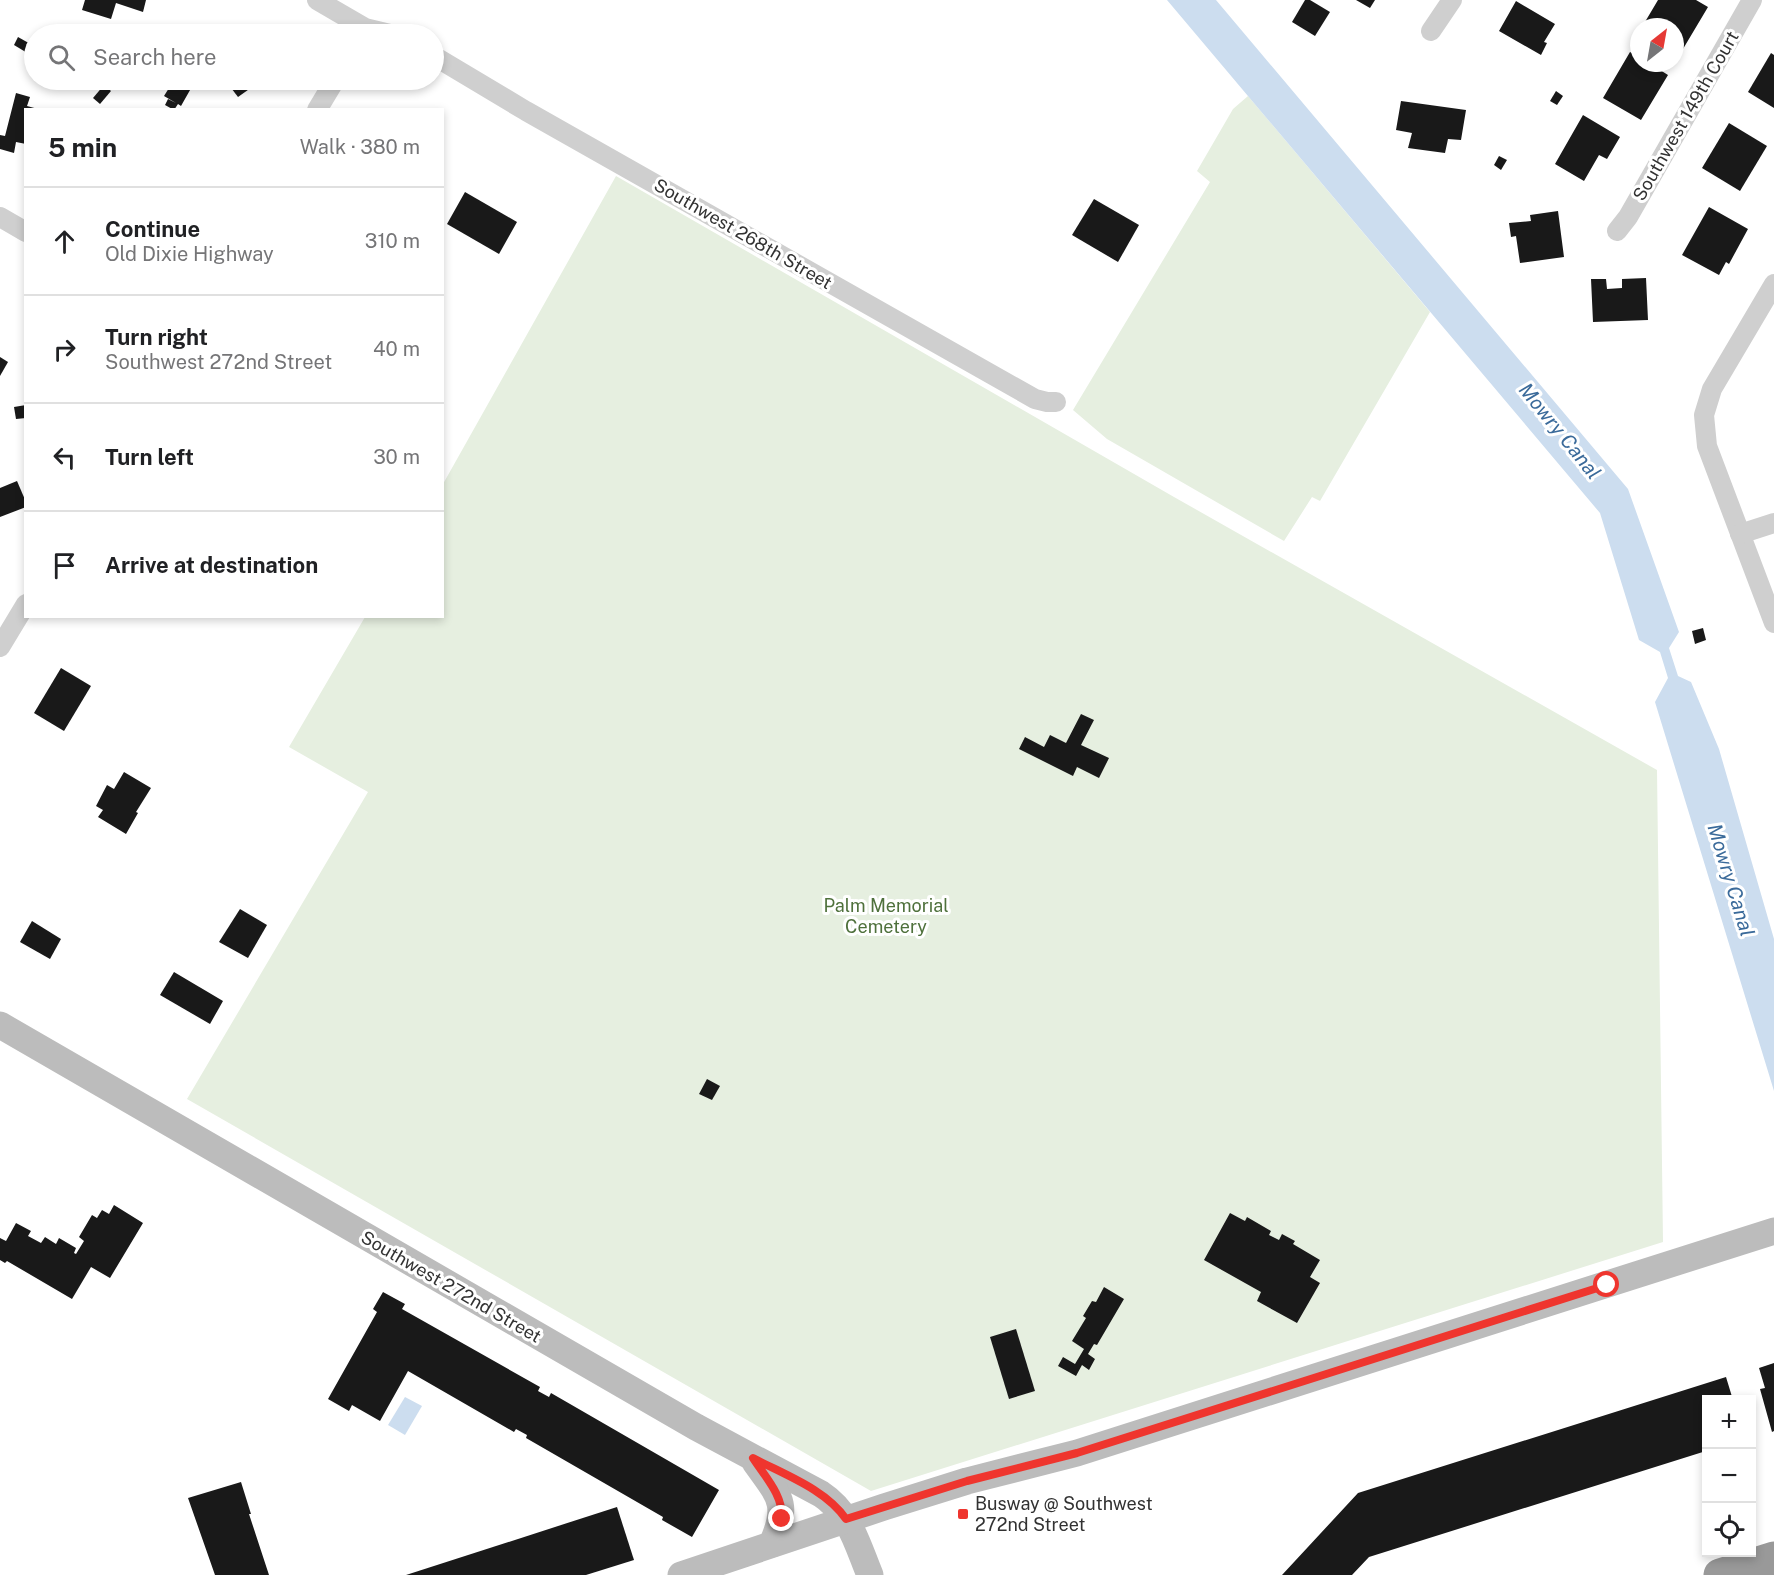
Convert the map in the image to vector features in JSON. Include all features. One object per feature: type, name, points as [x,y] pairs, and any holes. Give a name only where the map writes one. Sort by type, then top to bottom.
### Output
[{"type":"highway","points":[[1720,1575],[1774,1558]]},
{"type":"street","points":[[317,0],[353,24]]},
{"type":"street","points":[[1431,31],[1452,0]]},
{"type":"street","name":"Southwest 149th Court","points":[[1617,231],[1628,217],[1752,0]]},
{"type":"street","name":"Southwest 268th Street","points":[[444,62],[526,111],[1035,399],[1056,402]]},
{"type":"street","points":[[318,108],[329,90]]},
{"type":"street","points":[[0,217],[24,231]]},
{"type":"street","points":[[1774,284],[1716,381],[1704,415],[1707,446],[1774,621]]},
{"type":"street","points":[[1740,534],[1774,523]]},
{"type":"street","points":[[0,647],[6,624],[24,606]]},
{"type":"street","name":"Southwest 272nd Street","points":[[0,1025],[398,1257],[753,1458],[821,1494],[837,1506],[846,1519],[870,1575]]},
{"type":"street","points":[[681,1575],[846,1519],[967,1481],[1077,1453],[1774,1231]]},
{"type":"street","points":[[753,1458],[781,1503],[782,1519],[772,1544]]},
{"type":"green space","points":[[1248,96],[1430,312],[1320,501],[1312,497],[1284,541],[1107,439],[1073,410],[1210,182],[1197,171],[1233,109]]},
{"type":"green space","name":"Palm Memorial Cemetery","points":[[616,176],[1174,497],[1657,770],[1663,1242],[871,1491],[187,1099],[368,792],[289,747],[364,618],[444,618],[444,482]]},
{"type":"water","name":"Mowry Canal","points":[[1167,0],[1216,0],[1628,489],[1679,632],[1669,648],[1678,676],[1691,682],[1719,749],[1774,939],[1774,1091],[1655,702],[1668,678],[1660,652],[1639,640],[1600,513]]},
{"type":"water","points":[[405,1397],[422,1406],[405,1435],[388,1425]]},
{"type":"building","points":[[85,0],[146,0],[143,12],[116,3],[111,19],[82,10]]},
{"type":"building","points":[[1305,0],[1310,0],[1330,12],[1315,36],[1292,22]]},
{"type":"building","points":[[1356,0],[1375,0],[1370,8]]},
{"type":"building","points":[[1658,0],[1696,0],[1708,7],[1684,47],[1684,18],[1647,18]]},
{"type":"building","points":[[1516,1],[1555,24],[1544,42],[1547,43],[1541,55],[1499,31]]},
{"type":"building","points":[[18,37],[24,40],[24,51],[14,45]]},
{"type":"building","points":[[1630,52],[1630,72],[1663,72],[1668,75],[1641,120],[1603,98]]},
{"type":"building","points":[[1771,53],[1774,55],[1774,108],[1748,92]]},
{"type":"building","points":[[100,90],[111,91],[100,104],[93,98]]},
{"type":"building","points":[[168,90],[190,90],[181,106],[178,104],[175,108],[165,105],[168,99],[176,103],[164,96]]},
{"type":"building","points":[[233,90],[248,90],[238,97]]},
{"type":"building","points":[[1556,91],[1563,96],[1557,105],[1550,101]]},
{"type":"building","points":[[16,93],[30,97],[27,106],[34,108],[24,108],[24,144],[16,142],[14,153],[0,149],[0,135],[5,136]]},
{"type":"building","points":[[1401,101],[1466,110],[1461,140],[1448,139],[1445,153],[1408,148],[1412,133],[1396,130]]},
{"type":"building","points":[[1583,115],[1620,137],[1607,159],[1599,155],[1584,181],[1555,164]]},
{"type":"building","points":[[1729,123],[1767,146],[1740,191],[1702,168]]},
{"type":"building","points":[[1499,156],[1507,160],[1501,170],[1494,165]]},
{"type":"building","points":[[465,192],[517,222],[499,254],[447,224]]},
{"type":"building","points":[[1094,199],[1139,225],[1118,262],[1072,235]]},
{"type":"building","points":[[1709,207],[1748,229],[1729,264],[1726,262],[1719,275],[1682,255]]},
{"type":"building","points":[[1558,211],[1564,257],[1520,263],[1516,236],[1511,237],[1509,223],[1531,221],[1530,215]]},
{"type":"building","points":[[1646,278],[1648,320],[1593,322],[1591,279],[1606,279],[1607,289],[1622,288],[1622,279]]},
{"type":"building","points":[[0,357],[8,362],[0,376]]},
{"type":"building","points":[[24,405],[24,418],[16,419],[14,407]]},
{"type":"building","points":[[17,481],[24,497],[24,508],[0,517],[0,488]]},
{"type":"building","points":[[1703,628],[1706,640],[1695,644],[1692,631]]},
{"type":"building","points":[[61,668],[91,686],[64,731],[34,713]]},
{"type":"building","points":[[1081,714],[1094,720],[1081,745],[1109,758],[1099,778],[1077,767],[1073,776],[1019,749],[1025,737],[1044,747],[1050,735],[1066,743]]},
{"type":"building","points":[[124,772],[151,788],[126,834],[98,817],[103,810],[96,806],[107,785],[114,789]]},
{"type":"building","points":[[240,909],[267,925],[248,958],[219,942]]},
{"type":"building","points":[[32,921],[61,939],[50,959],[20,942]]},
{"type":"building","points":[[174,972],[223,1001],[210,1024],[160,995]]},
{"type":"building","points":[[707,1079],[720,1086],[712,1100],[699,1094]]},
{"type":"building","points":[[114,1205],[143,1223],[110,1278],[91,1267],[72,1299],[7,1261],[5,1263],[0,1260],[0,1238],[6,1241],[16,1223],[31,1231],[28,1236],[41,1243],[45,1237],[56,1244],[59,1238],[76,1248],[74,1253],[76,1254],[84,1241],[79,1237],[92,1215],[97,1218],[102,1210],[109,1214]]},
{"type":"building","points":[[1230,1213],[1245,1221],[1247,1217],[1271,1231],[1269,1235],[1279,1240],[1282,1234],[1295,1241],[1293,1244],[1320,1260],[1310,1277],[1320,1283],[1297,1323],[1257,1301],[1261,1292],[1204,1260]]},
{"type":"building","points":[[1104,1287],[1124,1299],[1097,1345],[1094,1344],[1088,1354],[1095,1359],[1089,1370],[1082,1365],[1076,1376],[1058,1366],[1063,1357],[1075,1364],[1084,1349],[1072,1341],[1086,1318],[1083,1316],[1092,1301],[1096,1302]]},
{"type":"building","points":[[383,1292],[405,1304],[402,1309],[540,1387],[538,1391],[549,1397],[551,1393],[719,1490],[692,1537],[662,1520],[663,1517],[526,1438],[527,1435],[516,1429],[514,1432],[408,1371],[380,1421],[352,1405],[349,1411],[328,1399],[377,1312],[373,1309]]},
{"type":"building","points":[[1016,1329],[1035,1391],[1009,1399],[990,1337]]},
{"type":"building","points":[[1774,1363],[1774,1431],[1772,1432],[1760,1389],[1765,1388],[1759,1368]]},
{"type":"building","points":[[1726,1377],[1731,1395],[1702,1395],[1702,1452],[1369,1557],[1352,1575],[1282,1575],[1358,1493]]},
{"type":"building","points":[[241,1482],[269,1575],[215,1575],[188,1498]]},
{"type":"building","points":[[617,1507],[634,1560],[586,1575],[406,1575]]},
{"type":"place","name":"Busway @ Southwest 272nd Street","points":[[963,1514]]},
{"type":"route","points":[[782,1519],[781,1503],[777,1494],[753,1458],[821,1494],[837,1506],[846,1519],[967,1481],[1077,1453],[1607,1285]]}]
